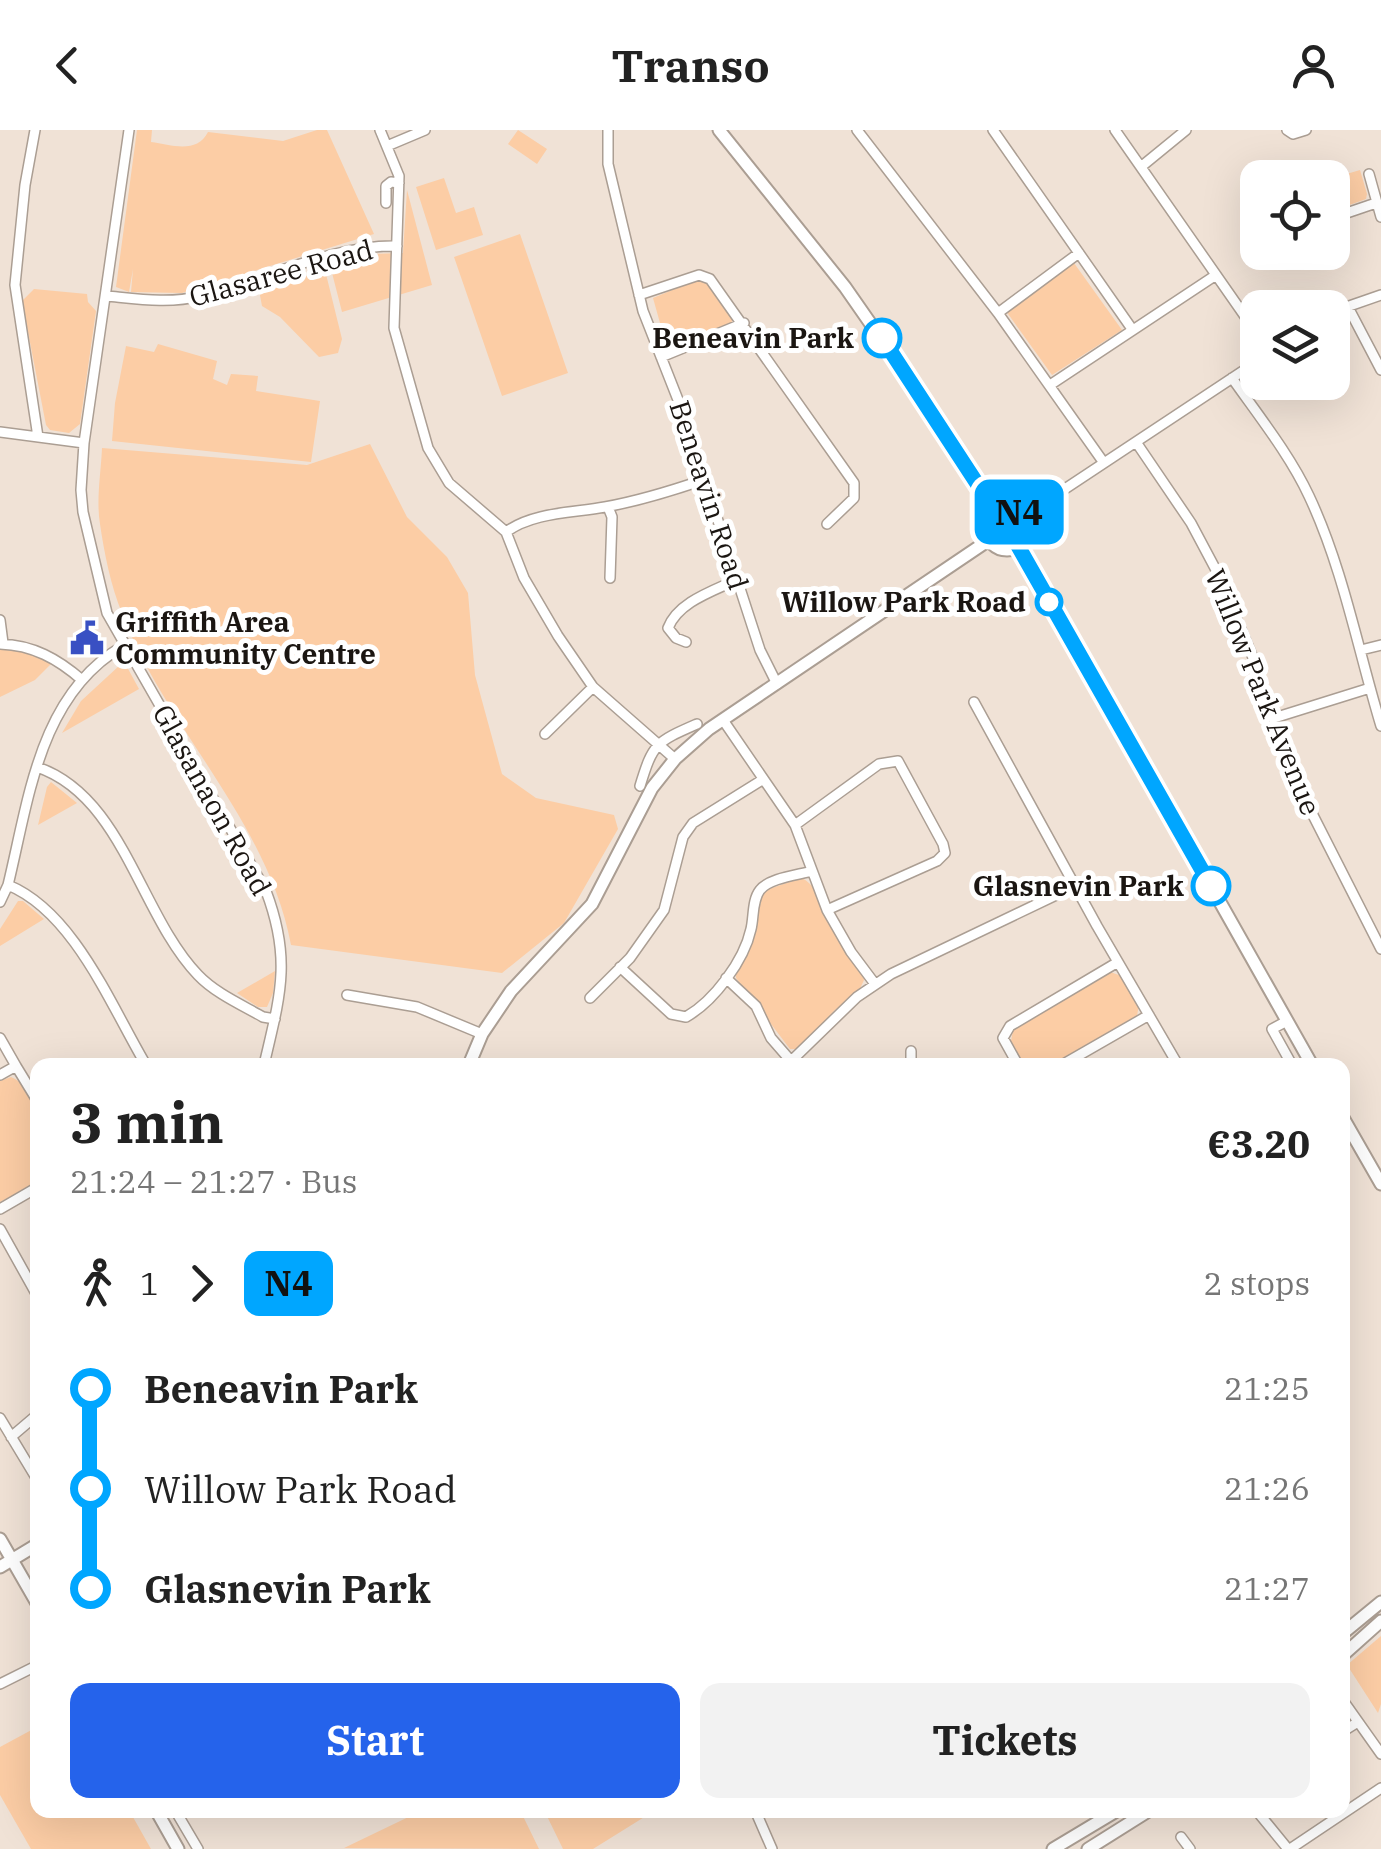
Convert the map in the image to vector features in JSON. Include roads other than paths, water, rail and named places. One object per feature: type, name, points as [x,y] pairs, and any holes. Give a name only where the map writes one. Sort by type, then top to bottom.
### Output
[{"type":"main road","points":[[718,130],[845,287],[938,419],[995,511]]},
{"type":"main road","points":[[1007,508],[1024,516],[1026,536],[1018,546],[1006,550],[989,540],[986,522],[995,511],[1007,508]]},
{"type":"main road","points":[[472,1058],[482,1034],[511,991],[592,904],[637,813],[675,759],[723,720],[989,540]]},
{"type":"main road","points":[[1018,546],[1288,1021],[1301,1058]]},
{"type":"main road","points":[[1350,1129],[1380,1179]]},
{"type":"main road","points":[[0,1539],[6,1564],[30,1595]]},
{"type":"main road","points":[[6,1564],[30,1549]]},
{"type":"main road","points":[[1350,1627],[1381,1602]]},
{"type":"main road","points":[[1350,1649],[1381,1621]]},
{"type":"main road","points":[[161,1818],[178,1849]]},
{"type":"main road","points":[[1053,1849],[1105,1818]]},
{"type":"main road","points":[[1088,1849],[1137,1818]]},
{"type":"street","points":[[35,130],[15,284],[38,437]]},
{"type":"street","name":"Glasanaon Road","points":[[129,130],[84,443],[81,490],[88,539],[102,603],[266,891],[276,918],[283,963],[266,1058]]},
{"type":"street","name":"Glasaree Road","points":[[106,296],[172,301],[199,297],[352,250],[397,246],[399,182],[380,130]]},
{"type":"street","points":[[387,146],[426,130]]},
{"type":"street","name":"Beneavin Road","points":[[608,130],[608,164],[639,296],[682,410],[736,580],[777,684]]},
{"type":"street","points":[[856,130],[998,313],[1104,464]]},
{"type":"street","points":[[993,130],[1132,328]]},
{"type":"street","points":[[1115,130],[1240,309]]},
{"type":"street","points":[[1142,166],[1186,130]]},
{"type":"street","points":[[1287,130],[1294,134],[1306,130]]},
{"type":"street","points":[[1369,174],[1381,217]]},
{"type":"street","points":[[386,203],[386,186],[399,182]]},
{"type":"street","points":[[1350,212],[1376,203]]},
{"type":"street","points":[[397,246],[394,328],[428,448],[450,483],[506,532],[524,578],[593,687],[675,759]]},
{"type":"street","points":[[998,313],[1079,253]]},
{"type":"street","points":[[1050,385],[1216,275]]},
{"type":"street","points":[[639,296],[704,276],[710,279],[854,483],[854,498],[827,524]]},
{"type":"street","points":[[1350,305],[1381,295]]},
{"type":"street","points":[[1350,310],[1381,370]]},
{"type":"street","points":[[661,357],[744,323]]},
{"type":"street","points":[[1024,516],[1240,373]]},
{"type":"street","points":[[1232,378],[1307,491],[1362,650],[1381,726]]},
{"type":"street","points":[[0,432],[84,443]]},
{"type":"street","name":"Willow Park Avenue","points":[[1136,442],[1191,524],[1216,570],[1240,623],[1290,770],[1381,948]]},
{"type":"street","points":[[506,532],[547,516],[608,507],[704,480]]},
{"type":"street","points":[[608,507],[612,517],[610,578]]},
{"type":"street","points":[[686,642],[668,628],[678,610],[736,580]]},
{"type":"street","points":[[0,620],[1,643],[43,652],[82,680]]},
{"type":"street","points":[[1362,650],[1381,644]]},
{"type":"street","points":[[0,902],[8,886],[47,735],[67,696],[124,646]]},
{"type":"street","points":[[545,734],[593,687]]},
{"type":"street","points":[[1274,718],[1370,688]]},
{"type":"street","points":[[974,702],[1174,1058]]},
{"type":"street","points":[[723,720],[795,825],[827,910],[875,984]]},
{"type":"street","points":[[640,786],[650,754],[663,739],[697,724]]},
{"type":"street","points":[[795,825],[879,764],[898,761],[943,844],[946,853],[937,861],[827,910]]},
{"type":"street","points":[[37,767],[60,775],[103,819],[200,977],[238,1003],[275,1019]]},
{"type":"street","points":[[590,998],[620,967],[664,910],[683,837],[693,823],[762,780]]},
{"type":"street","points":[[620,967],[678,1016],[686,1017],[726,978],[748,939],[759,891],[766,885],[812,871]]},
{"type":"street","points":[[8,886],[42,906],[72,938],[139,1058]]},
{"type":"street","points":[[794,1058],[875,984],[1075,886]]},
{"type":"street","points":[[1014,1058],[1004,1038],[1010,1026],[1118,962]]},
{"type":"street","points":[[726,978],[756,1006],[786,1058]]},
{"type":"street","points":[[346,995],[418,1007],[482,1034]]},
{"type":"street","points":[[1074,1058],[1149,1015]]},
{"type":"street","points":[[0,1038],[30,1089]]},
{"type":"street","points":[[912,1051],[912,1058]]},
{"type":"street","points":[[0,1075],[16,1066]]},
{"type":"street","points":[[0,1209],[30,1192]]},
{"type":"street","points":[[0,1229],[30,1283]]},
{"type":"street","points":[[0,1418],[30,1467]]},
{"type":"street","points":[[12,1437],[30,1421]]},
{"type":"street","points":[[0,1684],[30,1668]]},
{"type":"street","points":[[1350,1710],[1381,1754]]},
{"type":"street","points":[[1350,1727],[1358,1722]]},
{"type":"street","points":[[1350,1809],[1381,1788]]},
{"type":"street","points":[[179,1818],[194,1847]]},
{"type":"street","points":[[758,1818],[772,1849]]},
{"type":"street","points":[[1263,1818],[1289,1849],[1336,1818]]},
{"type":"street","points":[[1181,1837],[1190,1849]]},
{"type":"place","name":"Beneavin Park","points":[[882,338]]},
{"type":"place","name":"Willow Park Road","points":[[1049,602]]},
{"type":"place","name":"Griffith Area Community Centre","points":[[87,638]]},
{"type":"place","name":"Glasnevin Park","points":[[1211,886]]}]
